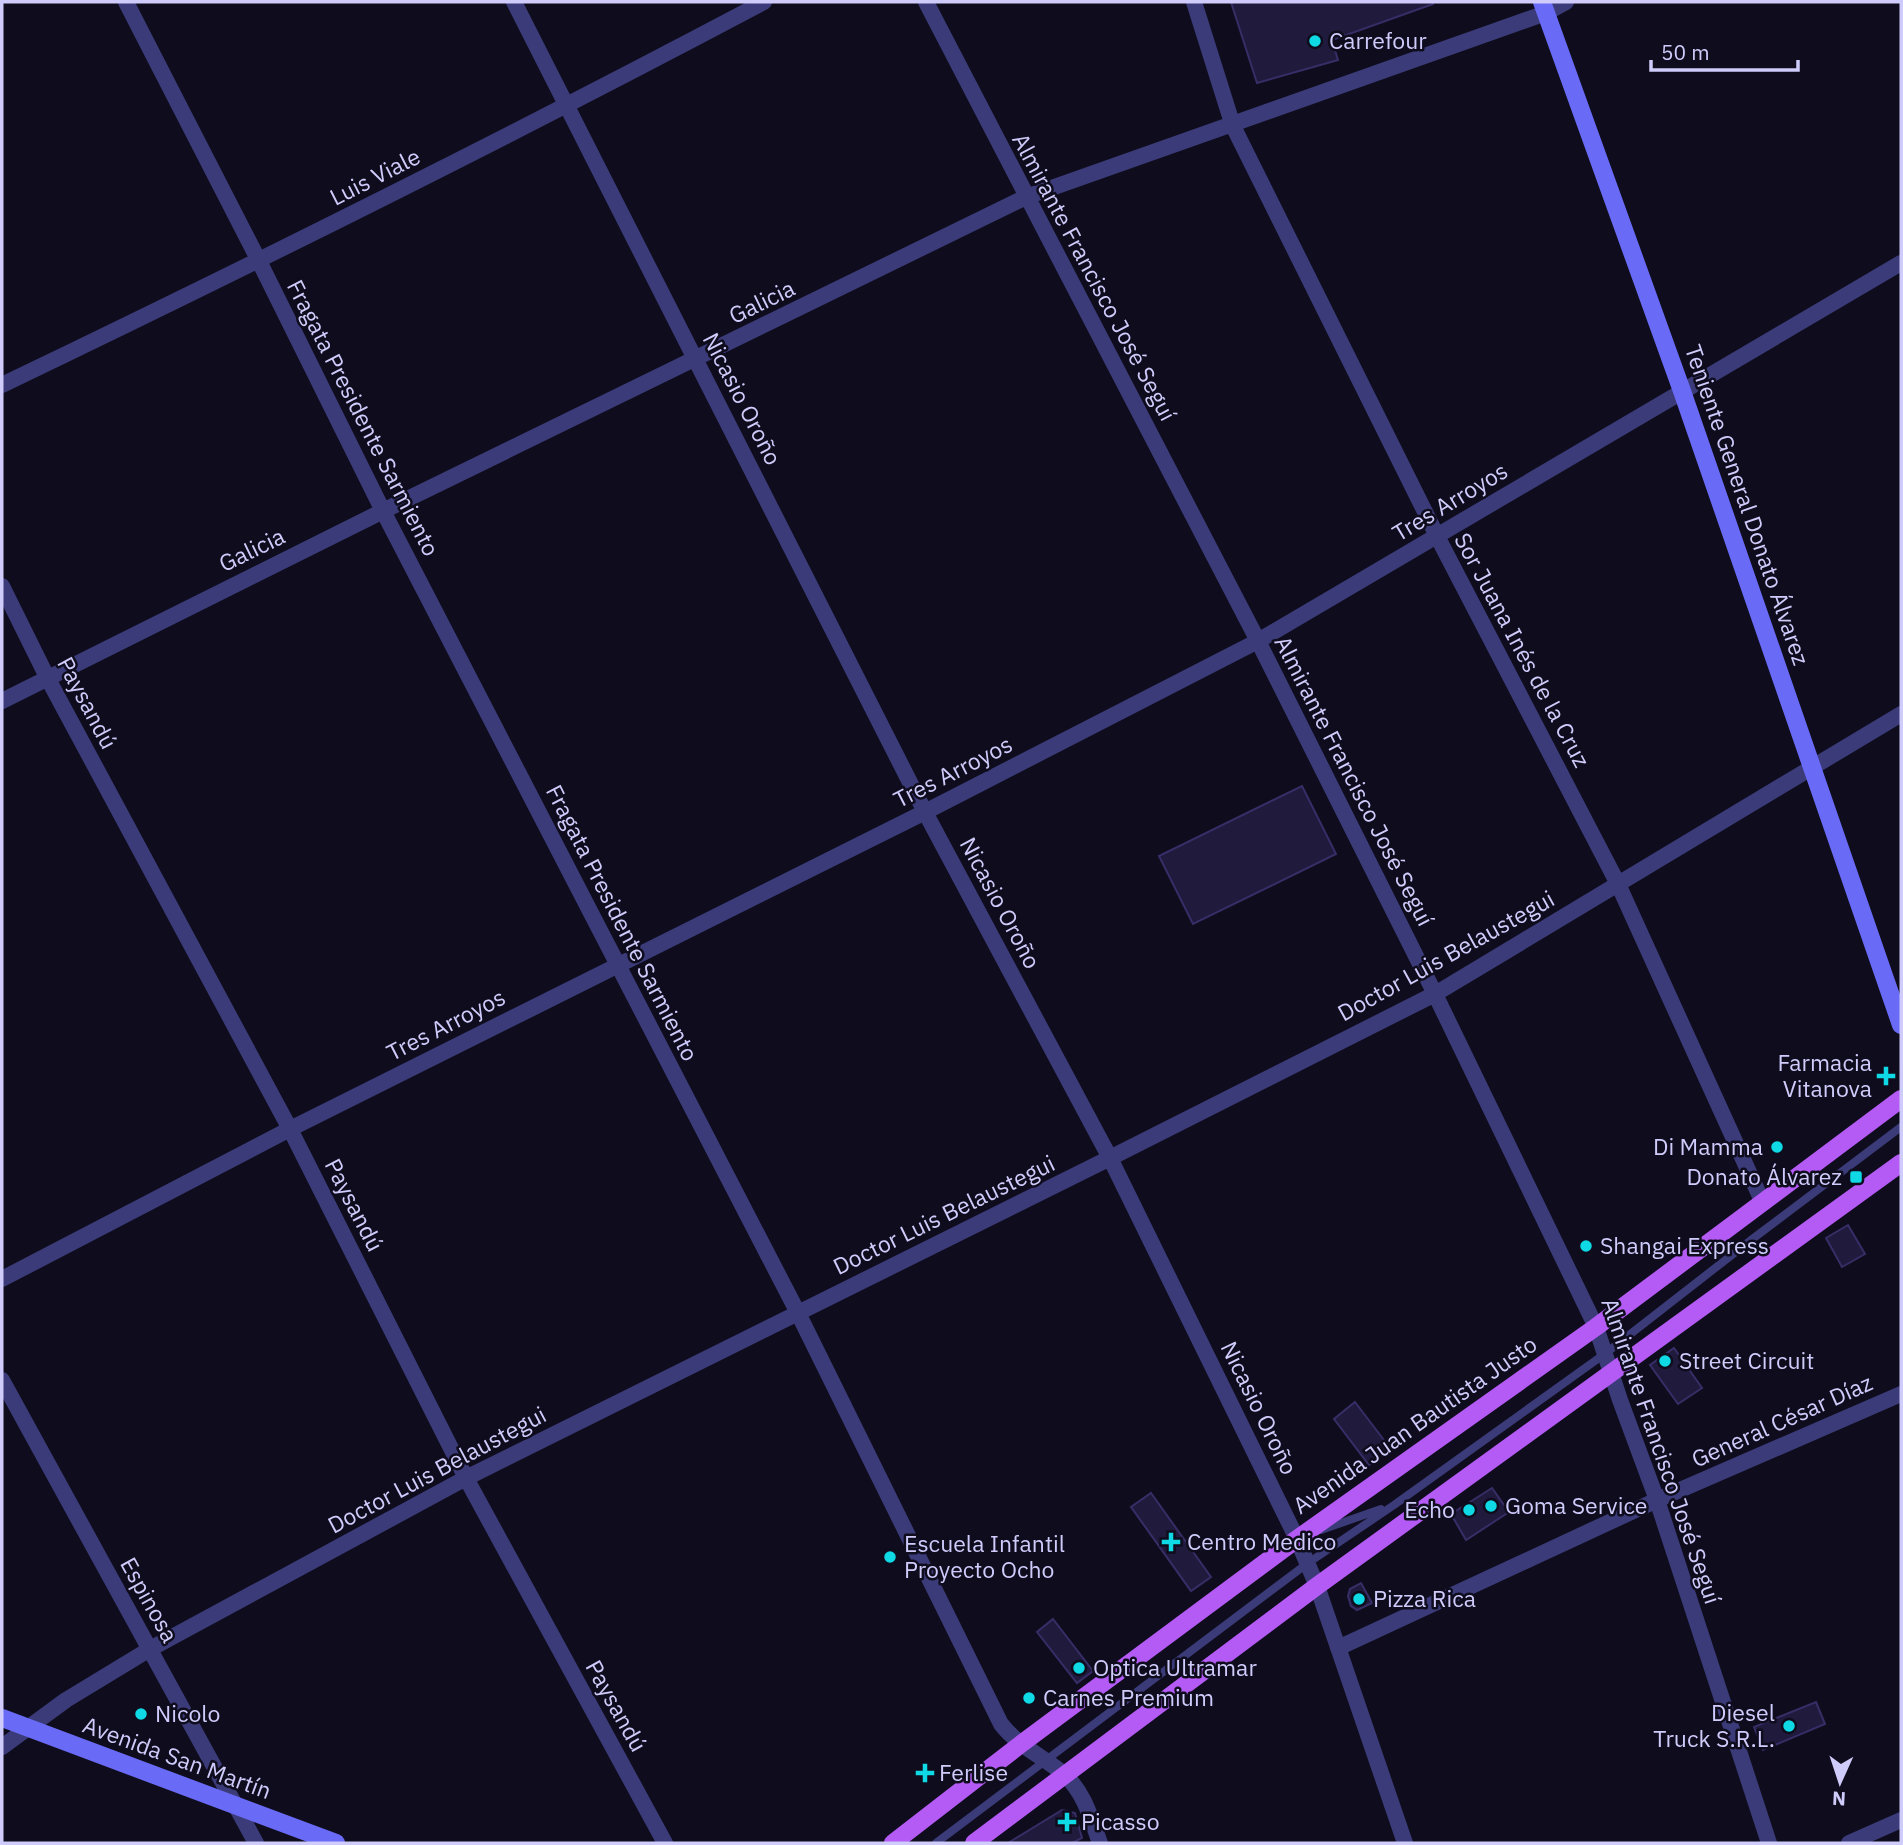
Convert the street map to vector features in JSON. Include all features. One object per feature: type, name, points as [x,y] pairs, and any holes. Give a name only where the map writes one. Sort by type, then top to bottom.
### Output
[{"type":"main road","name":"Avenida Juan Bautista Justo","points":[[893,1843],[1021,1744],[1297,1539],[1596,1327],[1901,1100]]},
{"type":"main road","points":[[974,1843],[1317,1586],[1901,1163]]},
{"type":"street","name":"Fragata Presidente Sarmiento","points":[[127,2],[260,261],[383,511],[798,1313],[1001,1724],[1021,1744],[1065,1775],[1085,1802],[1100,1843]]},
{"type":"street","name":"Nicasio Oroño","points":[[514,2],[925,811],[1110,1158],[1297,1539],[1317,1586],[1405,1843]]},
{"type":"street","name":"Luis Viale","points":[[2,386],[260,261],[568,106],[764,2]]},
{"type":"street","name":"Almirante Francisco José Seguí","points":[[926,2],[1258,641],[1435,994],[1596,1327],[1657,1500],[1769,1843]]},
{"type":"street","name":"Sor Juana Inés de la Cruz","points":[[1194,2],[1233,126],[1437,536],[1618,884],[1763,1203]]},
{"type":"street","name":"Galicia","points":[[2,701],[383,511],[1026,197],[1233,126],[1544,7],[1566,2]]},
{"type":"street","name":"Teniente General Donato Álvarez","points":[[1544,7],[1682,391],[1901,1025]]},
{"type":"street","name":"Tres Arroyos","points":[[2,1279],[290,1129],[1258,641],[1901,263]]},
{"type":"street","name":"Paysandú","points":[[2,586],[47,677],[290,1129],[466,1478],[664,1843]]},
{"type":"street","name":"Doctor Luis Belaustegui","points":[[2,1747],[66,1700],[150,1649],[466,1478],[1435,994],[1901,714]]},
{"type":"street","name":"Espinosa","points":[[2,1380],[256,1843]]},
{"type":"street","name":"General César Díaz","points":[[1338,1648],[1657,1500],[1901,1394]]},
{"type":"street","name":"Avenida San Martín","points":[[2,1718],[336,1843]]},
{"type":"street","points":[[1849,1843],[1901,1820]]},
{"type":"lane","points":[[936,1843],[1308,1563],[1394,1505],[1605,1353],[1901,1128]]},
{"type":"lane","points":[[1297,1539],[1394,1505]]},
{"type":"building","name":"Carrefour","points":[[1231,2],[1433,4],[1332,40],[1338,60],[1257,83]]},
{"type":"building","points":[[1302,786],[1336,854],[1193,924],[1159,856]]},
{"type":"building","points":[[1848,1225],[1865,1254],[1842,1267],[1826,1238]]},
{"type":"building","points":[[1674,1348],[1702,1388],[1678,1404],[1650,1365]]},
{"type":"building","points":[[1355,1402],[1390,1448],[1369,1465],[1334,1419]]},
{"type":"building","points":[[1492,1488],[1509,1512],[1466,1540],[1451,1514]]},
{"type":"building","name":"Centro Medico","points":[[1151,1493],[1211,1577],[1191,1591],[1131,1507]]},
{"type":"building","name":"Pizza Rica","points":[[1361,1583],[1372,1603],[1357,1610],[1351,1606],[1348,1596],[1350,1589]]},
{"type":"building","points":[[1053,1619],[1093,1671],[1077,1683],[1037,1632]]},
{"type":"building","name":"Diesel Truck S.R.L.","points":[[1816,1702],[1825,1724],[1763,1750],[1754,1727]]},
{"type":"building","points":[[1062,1810],[1075,1813],[1082,1838],[1072,1843],[1008,1843]]},
{"type":"place","name":"Carrefour","points":[[1315,41]]},
{"type":"place","name":"Farmacia Vitanova","points":[[1886,1076]]},
{"type":"place","name":"Di Mamma","points":[[1777,1147]]},
{"type":"place","name":"Donato Álvarez","points":[[1856,1177]]},
{"type":"place","name":"Shangai Express","points":[[1586,1246]]},
{"type":"place","name":"Street Circuit","points":[[1665,1361]]},
{"type":"place","name":"Goma Service","points":[[1491,1506]]},
{"type":"place","name":"Echo","points":[[1469,1510]]},
{"type":"place","name":"Centro Medico","points":[[1171,1542]]},
{"type":"place","name":"Escuela Infantil Proyecto Ocho","points":[[890,1557]]},
{"type":"place","name":"Pizza Rica","points":[[1359,1599]]},
{"type":"place","name":"Optica Ultramar","points":[[1079,1668]]},
{"type":"place","name":"Carnes Premium","points":[[1029,1698]]},
{"type":"place","name":"Nicolo","points":[[141,1714]]},
{"type":"place","name":"Diesel Truck S.R.L.","points":[[1789,1726]]},
{"type":"place","name":"Ferlise","points":[[925,1773]]},
{"type":"place","name":"Picasso","points":[[1067,1822]]}]
